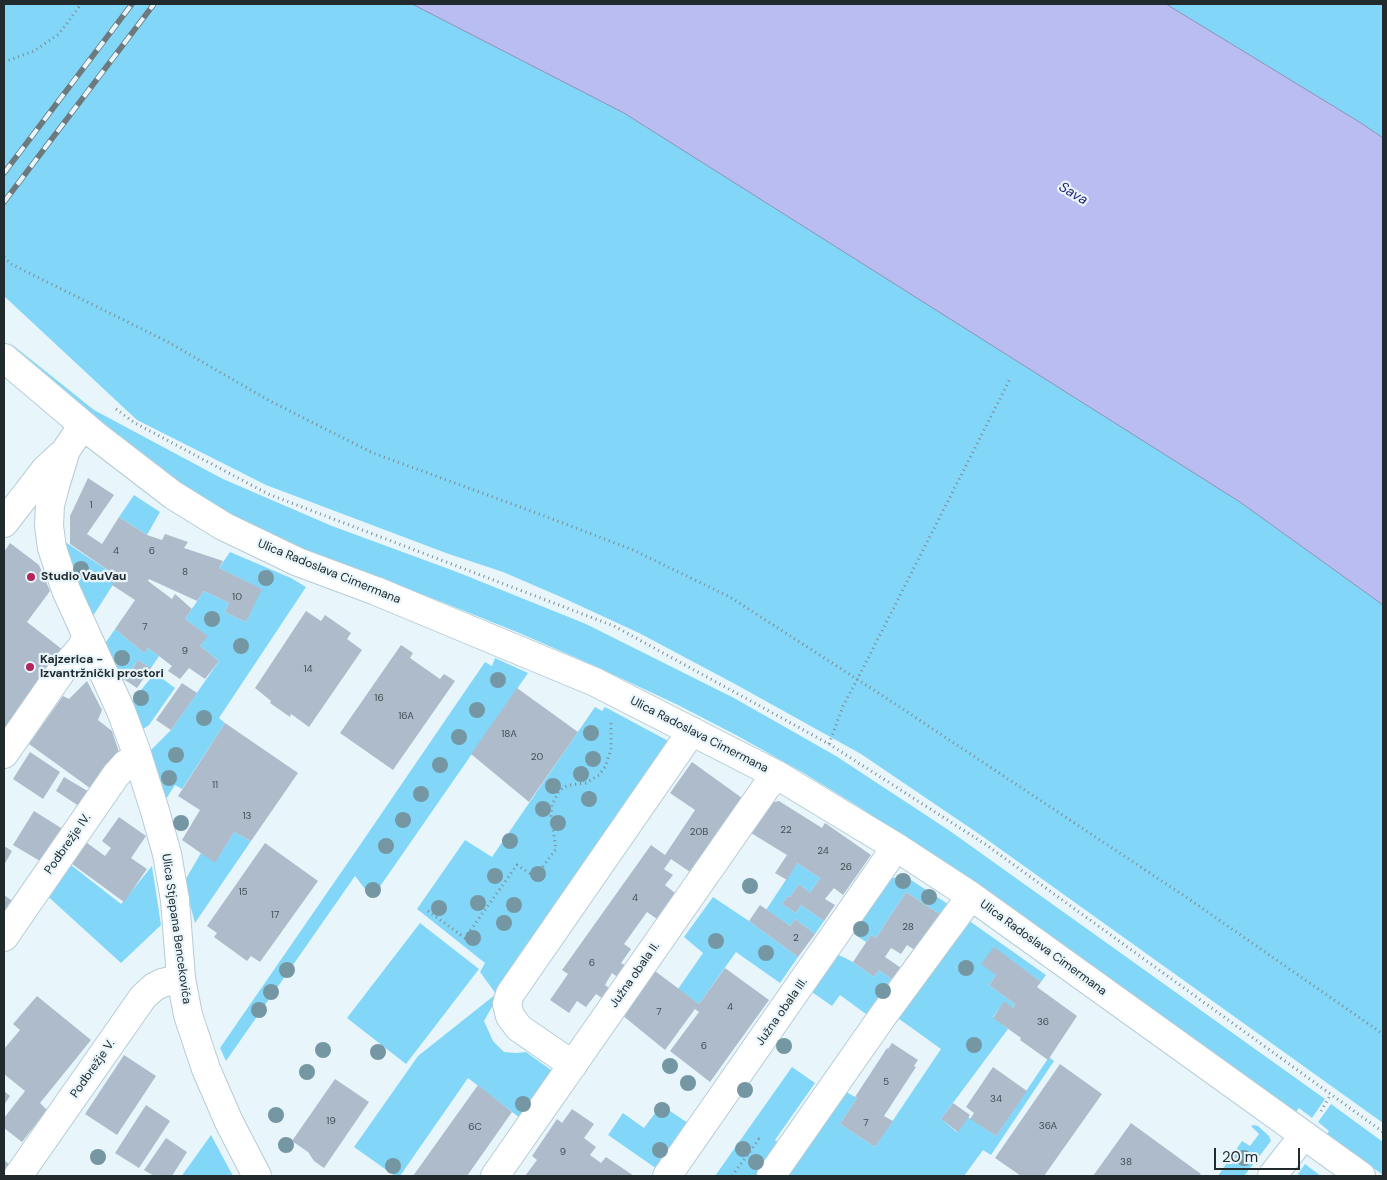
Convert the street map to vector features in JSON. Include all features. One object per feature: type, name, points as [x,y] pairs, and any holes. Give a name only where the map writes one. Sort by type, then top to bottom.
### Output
[{"type":"street","name":"Ulica Radoslava Cimermana","points":[[4,358],[83,425],[173,495],[223,526],[298,562],[376,591],[595,682],[777,775],[971,896],[1361,1176]]},
{"type":"street","name":"Ulica Stjepana Bencekovića","points":[[83,425],[66,450],[50,505],[52,548],[66,590],[121,711],[138,758],[167,854],[175,900],[181,978],[188,1015],[206,1070],[229,1122],[257,1176]]},
{"type":"street","points":[[10,515],[45,470],[66,450]]},
{"type":"street","points":[[10,515],[32,506],[39,509],[50,526]]},
{"type":"street","points":[[4,754],[63,669],[81,648],[86,635]]},
{"type":"street","points":[[573,1065],[519,1028],[510,1016],[506,1004],[510,994],[692,731]]},
{"type":"street","name":"Podbrežje IV.","points":[[4,937],[116,775],[126,764],[138,758]]},
{"type":"street","name":"Južna obala II.","points":[[495,1176],[767,786],[777,775]]},
{"type":"street","name":"Južna obala III.","points":[[667,1176],[896,848]]},
{"type":"street","points":[[771,1176],[882,1017],[971,896]]},
{"type":"street","name":"Podbrežje V.","points":[[18,1176],[143,997],[154,987],[162,983],[181,978]]},
{"type":"street","points":[[1272,1176],[1304,1135]]},
{"type":"path","points":[[4,62],[34,51],[60,34],[81,4]]},
{"type":"path","points":[[4,257],[11,264],[168,342],[270,401],[373,453],[633,550],[730,597],[1186,897],[1383,1034]]},
{"type":"path","points":[[829,744],[843,706],[1012,377]]},
{"type":"path","points":[[428,911],[465,938],[517,865],[535,877],[556,849],[551,816],[552,805],[559,791],[564,787],[586,783],[599,775],[607,762],[611,750],[611,720]]},
{"type":"shaded area","points":[[4,4],[412,4],[624,113],[1240,502],[1383,605],[1383,1123],[982,836],[861,754],[639,633],[561,597],[503,572],[446,553],[266,485],[137,420],[4,296]]},
{"type":"shaded area","points":[[1166,4],[1383,4],[1383,138],[1361,123]]},
{"type":"shaded area","points":[[4,338],[94,410],[223,479],[332,526],[457,572],[586,624],[734,698],[836,756],[950,831],[1325,1099],[1312,1118],[1299,1108],[1296,1112],[933,855],[802,772],[736,735],[678,705],[517,632],[284,543],[238,522],[156,468]]},
{"type":"shaded area","points":[[134,495],[160,512],[147,535],[119,517]]},
{"type":"shaded area","points":[[62,540],[118,577],[91,619]]},
{"type":"shaded area","points":[[230,552],[291,578],[306,587],[219,718],[225,723],[182,789],[175,785],[166,799],[151,750],[171,730],[219,661],[200,646],[207,636],[185,619],[204,591],[229,603],[225,612],[246,622],[261,589],[219,568]]},
{"type":"shaded area","points":[[115,629],[144,653],[148,648],[159,656],[151,668],[138,660],[123,682],[104,645]]},
{"type":"shaded area","points":[[495,658],[528,673],[372,898],[355,876],[226,1061],[220,1048],[485,662],[492,666]]},
{"type":"shaded area","points":[[155,673],[175,688],[149,725],[143,729],[132,701]]},
{"type":"shaded area","points":[[595,707],[602,711],[605,707],[672,743],[497,998],[484,1021],[493,1041],[504,1052],[526,1052],[551,1070],[520,1118],[468,1078],[400,1176],[395,1176],[354,1147],[418,1056],[496,994],[480,972],[485,963],[417,909],[465,840],[492,857]]},
{"type":"shaded area","points":[[234,832],[251,841],[195,923],[184,882],[201,853],[215,862]]},
{"type":"shaded area","points":[[66,861],[121,904],[152,866],[161,925],[121,963],[43,892]]},
{"type":"shaded area","points":[[797,863],[820,878],[810,893],[799,884],[790,897],[788,896],[782,904],[796,913],[801,905],[824,921],[815,934],[795,919],[790,926],[766,910]]},
{"type":"shaded area","points":[[901,877],[911,880],[948,904],[941,915],[906,892],[876,938],[871,935],[866,942],[851,932],[887,882],[892,878]]},
{"type":"shaded area","points":[[713,897],[798,957],[780,983],[736,952],[699,1004],[678,989],[703,953],[684,937]]},
{"type":"shaded area","points":[[968,920],[1046,975],[1041,982],[1008,958],[989,985],[1015,1004],[1013,1008],[1004,1002],[993,1017],[1008,1029],[941,1119],[957,1132],[968,1117],[996,1136],[1049,1057],[1054,1061],[991,1155],[983,1150],[964,1176],[787,1176],[846,1092],[857,1098],[840,1124],[875,1147],[941,1049],[895,1016]]},
{"type":"shaded area","points":[[420,923],[479,969],[406,1064],[347,1018]]},
{"type":"shaded area","points":[[835,953],[853,962],[874,977],[879,970],[896,982],[870,1017],[840,995],[832,1006],[809,990]]},
{"type":"shaded area","points":[[792,1067],[815,1083],[775,1140],[779,1143],[755,1176],[715,1176]]},
{"type":"shaded area","points":[[1331,1104],[1383,1142],[1383,1175],[1327,1134],[1329,1131],[1318,1122]]},
{"type":"shaded area","points":[[661,1105],[688,1123],[657,1169],[608,1135],[623,1113],[644,1128]]},
{"type":"shaded area","points":[[1251,1126],[1258,1126],[1269,1136],[1271,1141],[1244,1176],[1218,1176],[1242,1141],[1250,1146],[1259,1134]]},
{"type":"shaded area","points":[[211,1135],[233,1176],[182,1176],[183,1174]]},
{"type":"shaded area","points":[[1305,1164],[1321,1176],[1300,1176],[1298,1174]]},
{"type":"water","name":"Sava","points":[[412,4],[1166,4],[1361,123],[1383,138],[1383,605],[1240,502],[624,113]]},
{"type":"building","points":[[88,478],[114,495],[87,534],[102,544],[119,517],[147,535],[162,540],[165,534],[188,542],[184,548],[223,561],[219,568],[262,589],[246,622],[225,612],[229,603],[204,591],[197,601],[149,579],[148,581],[172,599],[175,594],[192,609],[185,619],[208,636],[200,646],[219,661],[205,679],[189,668],[180,679],[168,671],[172,666],[148,648],[144,653],[115,629],[135,600],[112,585],[118,577],[70,544],[70,516]]},
{"type":"building","points":[[10,543],[39,565],[50,591],[27,622],[63,650],[4,732],[4,552]]},
{"type":"building","points":[[306,611],[321,621],[325,615],[351,633],[347,639],[362,650],[309,727],[291,714],[290,717],[270,703],[271,701],[255,688]]},
{"type":"building","points":[[401,645],[413,653],[410,658],[440,679],[444,674],[455,681],[393,770],[340,733]]},
{"type":"building","points":[[138,660],[151,668],[137,688],[125,680]]},
{"type":"building","points":[[87,681],[102,710],[98,720],[112,731],[119,752],[94,791],[29,744],[63,696],[69,699]]},
{"type":"building","points":[[182,683],[197,693],[171,730],[156,720]]},
{"type":"building","points":[[517,688],[578,732],[529,802],[471,754]]},
{"type":"building","points":[[225,723],[298,773],[251,841],[234,832],[215,863],[182,840],[200,810],[178,796]]},
{"type":"building","points":[[30,752],[60,772],[43,799],[13,779]]},
{"type":"building","points":[[692,762],[742,798],[690,872],[671,859],[664,869],[673,875],[665,885],[675,893],[657,919],[647,912],[624,944],[631,949],[621,963],[628,967],[620,979],[612,973],[605,985],[612,990],[605,1000],[596,994],[586,1007],[577,1001],[569,1013],[550,1000],[568,974],[562,970],[651,845],[665,855],[695,810],[670,793]]},
{"type":"building","points":[[64,777],[91,793],[82,808],[56,791]]},
{"type":"building","points":[[779,801],[822,828],[825,823],[871,855],[843,895],[834,888],[825,899],[835,905],[824,921],[801,905],[796,913],[782,904],[788,896],[790,897],[799,884],[810,893],[820,878],[797,863],[787,880],[775,873],[787,855],[751,833],[770,803]]},
{"type":"building","points":[[34,811],[66,831],[45,864],[13,845]]},
{"type":"building","points":[[119,817],[146,836],[131,858],[147,869],[124,902],[68,861],[83,840],[105,856],[111,848],[102,841]]},
{"type":"building","points":[[265,843],[318,881],[260,962],[251,956],[247,961],[214,937],[217,933],[207,926]]},
{"type":"building","points":[[4,846],[12,851],[4,865]]},
{"type":"building","points":[[906,892],[941,915],[918,952],[907,945],[901,954],[891,948],[885,957],[904,970],[896,982],[879,970],[874,977],[853,962],[871,935],[876,938]]},
{"type":"building","points":[[4,895],[14,902],[4,917]]},
{"type":"building","points":[[760,905],[790,926],[795,919],[815,934],[798,957],[749,921]]},
{"type":"building","points":[[994,947],[1041,982],[1037,987],[1077,1016],[1048,1060],[993,1018],[1004,1001],[1013,1008],[1015,1004],[989,985],[996,975],[981,964]]},
{"type":"building","points":[[725,968],[769,1000],[710,1082],[670,1051],[699,1012],[695,1009],[665,1050],[622,1015],[655,971],[699,1004]]},
{"type":"building","points":[[37,996],[91,1040],[40,1103],[47,1110],[22,1142],[4,1128],[4,1118],[25,1091],[4,1074],[4,1049],[20,1030],[13,1024]]},
{"type":"building","points":[[892,1043],[918,1060],[914,1066],[916,1067],[884,1116],[893,1121],[875,1147],[840,1124],[857,1098],[855,1097]]},
{"type":"building","points":[[124,1055],[156,1076],[117,1135],[85,1114]]},
{"type":"building","points":[[1060,1064],[1102,1094],[1044,1176],[1021,1176],[995,1158]]},
{"type":"building","points":[[993,1067],[1027,1091],[996,1136],[970,1119],[974,1113],[966,1107]]},
{"type":"building","points":[[335,1079],[369,1102],[324,1168],[314,1161],[308,1152],[292,1141]]},
{"type":"building","points":[[478,1085],[512,1112],[467,1176],[413,1176]]},
{"type":"building","points":[[4,1091],[10,1096],[4,1105]]},
{"type":"building","points":[[953,1103],[970,1115],[958,1132],[941,1119]]},
{"type":"building","points":[[146,1105],[170,1121],[139,1168],[115,1153]]},
{"type":"building","points":[[572,1109],[594,1124],[584,1138],[596,1147],[590,1155],[601,1163],[606,1157],[634,1176],[525,1176],[537,1160],[532,1156],[557,1119],[562,1123]]},
{"type":"building","points":[[1131,1123],[1201,1174],[1199,1176],[1093,1176]]},
{"type":"building","points":[[166,1138],[187,1152],[172,1176],[154,1176],[144,1170]]},
{"type":"building","points":[[4,1160],[10,1165],[4,1173]]},
{"type":"railway","points":[[4,173],[132,4]]},
{"type":"railway","points":[[4,202],[154,4]]},
{"type":"place","name":"Studio VauVau","points":[[31,577]]},
{"type":"place","name":"Kajzerica - Izvantržnički prostori","points":[[30,667]]}]
